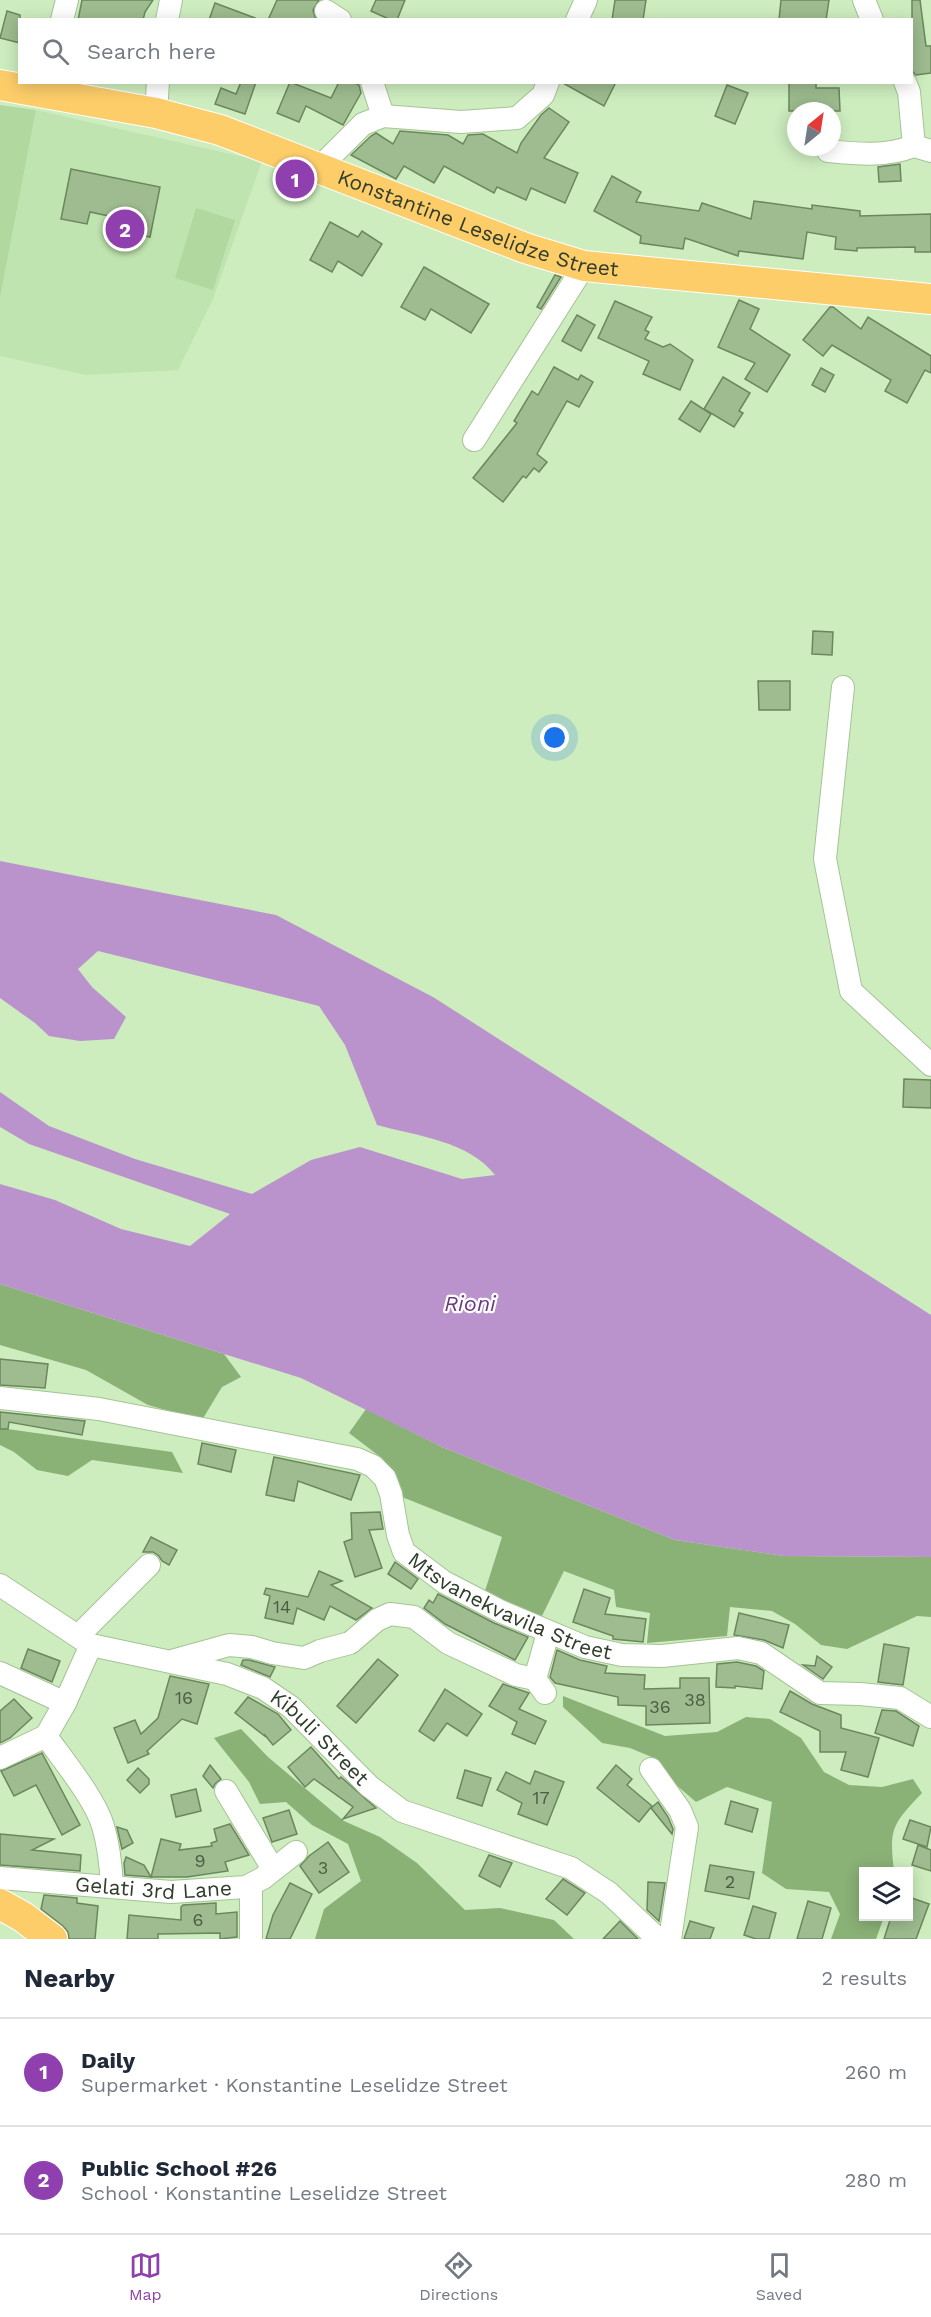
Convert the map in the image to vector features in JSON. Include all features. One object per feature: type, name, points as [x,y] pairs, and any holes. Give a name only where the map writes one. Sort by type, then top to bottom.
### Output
[{"type":"main road","name":"Konstantine Leselidze Street","points":[[0,85],[47,87],[220,130],[525,248],[584,266],[931,299]]},
{"type":"main road","points":[[0,1904],[23,1917],[52,1939]]},
{"type":"street","points":[[63,18],[67,0]]},
{"type":"street","points":[[166,18],[171,0]]},
{"type":"street","points":[[578,18],[586,0]]},
{"type":"street","points":[[864,0],[872,18]]},
{"type":"street","points":[[156,113],[158,84]]},
{"type":"street","points":[[373,84],[383,116]]},
{"type":"street","points":[[320,167],[363,124],[383,116],[461,122],[516,118],[543,95],[547,84]]},
{"type":"street","points":[[841,152],[868,155],[922,148],[906,84]]},
{"type":"street","points":[[474,440],[584,266]]},
{"type":"street","points":[[843,687],[825,859],[851,991],[931,1065]]},
{"type":"street","name":"Mtsvanekvavila Street","points":[[0,1398],[99,1409],[357,1459],[373,1466],[385,1478],[391,1494],[398,1535],[404,1552],[444,1582],[548,1633],[585,1647],[622,1655],[662,1656],[738,1648],[760,1653],[820,1694],[860,1694],[900,1698],[931,1717]]},
{"type":"street","points":[[0,1758],[46,1736],[64,1703],[85,1641],[86,1628],[149,1565]]},
{"type":"street","points":[[0,1585],[85,1641]]},
{"type":"street","points":[[171,1661],[229,1645],[252,1647],[304,1658],[350,1643],[376,1620],[390,1614],[414,1617],[448,1643],[540,1686],[548,1633]]},
{"type":"street","name":"Kibuli Street","points":[[85,1641],[227,1674],[263,1688],[291,1707],[369,1786],[402,1811],[571,1868],[609,1893],[658,1939]]},
{"type":"street","points":[[0,1673],[64,1703]]},
{"type":"street","points":[[46,1736],[79,1782],[103,1824],[111,1859],[112,1887]]},
{"type":"street","points":[[651,1769],[680,1810],[687,1827],[670,1939]]},
{"type":"street","points":[[226,1791],[273,1869]]},
{"type":"street","name":"Gelati 3rd Lane","points":[[0,1878],[171,1892],[246,1887],[296,1852]]},
{"type":"street","points":[[251,1885],[251,1939]]},
{"type":"shaded area","points":[[0,105],[36,110],[0,298]]},
{"type":"shaded area","points":[[36,110],[262,161],[213,299],[178,370],[86,375],[0,356],[0,298]]},
{"type":"shaded area","points":[[196,208],[235,220],[213,290],[175,278]]},
{"type":"shaded area","points":[[0,1284],[224,1354],[241,1377],[222,1387],[202,1420],[148,1405],[86,1370],[0,1345]]},
{"type":"shaded area","points":[[366,1409],[442,1447],[675,1540],[784,1556],[931,1557],[931,1617],[917,1616],[847,1649],[821,1645],[795,1624],[772,1611],[730,1607],[727,1636],[647,1643],[650,1613],[616,1607],[614,1590],[564,1571],[540,1620],[485,1591],[502,1537],[402,1497],[383,1459],[349,1433]]},
{"type":"shaded area","points":[[0,1428],[172,1452],[183,1473],[92,1460],[68,1476],[37,1470],[14,1452],[0,1445]]},
{"type":"shaded area","points":[[563,1696],[665,1736],[717,1732],[746,1717],[770,1719],[801,1738],[824,1772],[849,1785],[882,1787],[913,1779],[922,1793],[904,1813],[895,1828],[892,1845],[894,1867],[859,1867],[859,1921],[883,1921],[876,1939],[831,1939],[840,1914],[829,1892],[786,1889],[762,1873],[772,1802],[727,1787],[696,1802],[674,1783],[654,1758],[630,1748],[602,1743],[563,1707]]},
{"type":"shaded area","points":[[241,1729],[268,1757],[344,1821],[380,1837],[417,1863],[465,1910],[500,1908],[554,1920],[574,1939],[315,1939],[324,1909],[361,1881],[348,1844],[312,1825],[286,1802],[260,1804],[249,1782],[214,1738]]},
{"type":"water","name":"Rioni","points":[[0,861],[276,915],[433,997],[931,1315],[931,1557],[784,1556],[675,1540],[442,1447],[301,1378],[0,1284],[0,1184],[55,1200],[121,1229],[190,1246],[230,1214],[29,1144],[0,1127],[0,1092],[49,1126],[135,1159],[252,1194],[311,1160],[360,1147],[462,1179],[495,1175],[471,1154],[457,1147],[377,1125],[345,1045],[319,1006],[98,951],[78,969],[92,987],[126,1017],[114,1039],[80,1041],[49,1036],[0,998]]},
{"type":"building","points":[[82,0],[153,0],[144,18],[78,18]]},
{"type":"building","points":[[277,0],[319,0],[313,10],[315,18],[269,18]]},
{"type":"building","points":[[376,0],[405,0],[398,18],[387,18],[371,11]]},
{"type":"building","points":[[615,0],[646,0],[643,18],[612,18]]},
{"type":"building","points":[[781,0],[829,0],[826,18],[779,18]]},
{"type":"building","points":[[912,0],[920,0],[926,46],[931,46],[931,73],[916,75],[913,72]]},
{"type":"building","points":[[215,3],[255,18],[210,18]]},
{"type":"building","points":[[7,11],[20,15],[18,42],[0,38]]},
{"type":"building","points":[[240,84],[255,84],[245,114],[215,104],[221,88],[236,94]]},
{"type":"building","points":[[289,84],[295,84],[331,98],[338,84],[359,85],[361,93],[343,125],[306,106],[299,122],[277,113]]},
{"type":"building","points":[[565,84],[615,84],[604,106]]},
{"type":"building","points":[[789,84],[816,84],[816,88],[839,88],[840,102],[789,102]]},
{"type":"building","points":[[727,85],[748,93],[735,124],[715,116]]},
{"type":"building","points":[[549,108],[569,122],[544,158],[578,173],[565,203],[531,188],[526,200],[497,187],[494,193],[444,166],[434,183],[404,166],[396,179],[351,155],[376,133],[393,144],[400,131],[448,135],[463,144],[468,135],[483,134],[517,153],[521,143],[541,115]]},
{"type":"building","points":[[900,164],[901,181],[879,182],[878,167]]},
{"type":"building","points":[[71,169],[160,187],[150,237],[124,232],[127,220],[90,212],[87,224],[61,219]]},
{"type":"building","points":[[279,171],[306,182],[302,190],[275,180]]},
{"type":"building","points":[[612,176],[641,192],[636,202],[699,211],[702,203],[751,219],[754,201],[812,209],[812,205],[860,211],[860,216],[931,214],[931,252],[915,252],[915,247],[857,248],[857,251],[835,249],[836,237],[807,232],[803,259],[739,251],[738,256],[685,238],[683,249],[640,243],[641,236],[594,211]]},
{"type":"building","points":[[330,222],[358,237],[362,231],[382,244],[362,276],[338,261],[332,272],[310,260]]},
{"type":"building","points":[[424,267],[489,304],[471,333],[431,309],[425,320],[401,307]]},
{"type":"building","points":[[555,275],[561,277],[541,309],[537,307]]},
{"type":"building","points":[[739,300],[759,309],[750,329],[790,355],[767,392],[745,379],[755,363],[718,347]]},
{"type":"building","points":[[615,301],[652,317],[645,330],[649,332],[645,339],[663,347],[670,344],[693,360],[680,390],[643,374],[649,361],[598,338]]},
{"type":"building","points":[[830,307],[861,329],[868,317],[931,356],[931,373],[925,370],[907,403],[885,391],[891,380],[832,345],[823,356],[803,340]]},
{"type":"building","points":[[577,315],[595,325],[581,351],[562,341]]},
{"type":"building","points":[[554,367],[578,380],[581,375],[593,382],[579,407],[567,401],[537,454],[547,462],[539,472],[534,468],[526,478],[523,476],[503,502],[473,478],[517,423],[514,421],[532,391],[538,395]]},
{"type":"building","points":[[821,368],[834,375],[825,392],[812,385]]},
{"type":"building","points":[[723,377],[750,393],[739,411],[743,413],[734,427],[704,409]]},
{"type":"building","points":[[691,401],[711,414],[700,432],[679,419]]},
{"type":"building","points":[[813,631],[833,632],[832,655],[812,654]]},
{"type":"building","points":[[758,681],[790,681],[790,710],[759,710]]},
{"type":"building","points":[[904,1079],[931,1080],[931,1108],[903,1107]]},
{"type":"building","points":[[0,1359],[48,1364],[45,1388],[0,1385]]},
{"type":"building","points":[[0,1412],[85,1421],[82,1435],[9,1422],[8,1429],[0,1429]]},
{"type":"building","points":[[202,1443],[236,1450],[231,1472],[198,1464]]},
{"type":"building","points":[[274,1457],[360,1475],[351,1500],[298,1481],[294,1501],[266,1495]]},
{"type":"building","points":[[380,1512],[383,1529],[369,1530],[382,1568],[355,1577],[344,1542],[352,1539],[351,1513]]},
{"type":"building","points":[[151,1537],[177,1550],[169,1565],[153,1552],[143,1552]]},
{"type":"building","points":[[395,1562],[418,1579],[411,1589],[388,1574]]},
{"type":"building","points":[[319,1571],[342,1581],[331,1585],[372,1608],[356,1620],[330,1606],[324,1620],[297,1608],[293,1624],[265,1618],[270,1596],[264,1594],[266,1588],[308,1597]]},
{"type":"building","points":[[584,1589],[610,1598],[605,1614],[646,1619],[643,1642],[613,1639],[613,1636],[573,1622]]},
{"type":"building","points":[[438,1594],[494,1623],[528,1637],[515,1660],[445,1624],[424,1608],[429,1600],[433,1603]]},
{"type":"building","points":[[739,1613],[789,1625],[783,1648],[764,1640],[734,1635]]},
{"type":"building","points":[[884,1644],[909,1648],[903,1685],[878,1682]]},
{"type":"building","points":[[28,1649],[60,1661],[52,1682],[21,1668]]},
{"type":"building","points":[[557,1650],[580,1660],[607,1666],[605,1673],[645,1675],[644,1689],[680,1688],[680,1678],[709,1678],[710,1723],[646,1725],[646,1706],[618,1705],[618,1697],[555,1683],[550,1677]]},
{"type":"building","points":[[817,1656],[832,1667],[823,1679],[803,1665],[815,1666]]},
{"type":"building","points":[[378,1659],[398,1675],[356,1723],[337,1706]]},
{"type":"building","points":[[243,1660],[275,1667],[270,1677],[241,1665]]},
{"type":"building","points":[[737,1662],[756,1666],[764,1671],[762,1689],[735,1686],[735,1688],[716,1687],[717,1664]]},
{"type":"building","points":[[170,1676],[209,1684],[197,1724],[182,1719],[147,1751],[149,1754],[128,1763],[114,1728],[135,1720],[141,1734],[158,1718]]},
{"type":"building","points":[[503,1684],[529,1693],[519,1709],[546,1721],[535,1744],[512,1734],[517,1722],[489,1706]]},
{"type":"building","points":[[445,1689],[482,1714],[467,1736],[447,1723],[434,1741],[419,1731]]},
{"type":"building","points":[[790,1691],[812,1704],[841,1715],[841,1728],[879,1738],[868,1777],[841,1770],[846,1752],[820,1752],[820,1731],[780,1712]]},
{"type":"building","points":[[248,1697],[278,1714],[291,1730],[273,1745],[264,1734],[266,1737],[235,1713]]},
{"type":"building","points":[[14,1699],[32,1718],[10,1738],[0,1743],[0,1711]]},
{"type":"building","points":[[882,1710],[896,1711],[919,1726],[913,1746],[875,1733]]},
{"type":"building","points":[[311,1747],[339,1779],[341,1777],[376,1808],[343,1819],[353,1807],[314,1779],[305,1787],[288,1767]]},
{"type":"building","points":[[42,1753],[80,1825],[62,1835],[36,1785],[14,1796],[1,1771]]},
{"type":"building","points":[[210,1765],[221,1779],[213,1788],[203,1776]]},
{"type":"building","points":[[616,1765],[632,1779],[627,1785],[652,1806],[639,1822],[597,1788]]},
{"type":"building","points":[[138,1768],[149,1779],[149,1784],[140,1793],[127,1780]]},
{"type":"building","points":[[465,1770],[491,1778],[482,1806],[457,1798]]},
{"type":"building","points":[[535,1771],[564,1782],[547,1825],[518,1814],[522,1803],[497,1790],[506,1772],[530,1784]]},
{"type":"building","points":[[196,1789],[201,1811],[176,1817],[171,1795]]},
{"type":"building","points":[[731,1801],[758,1809],[752,1832],[725,1824]]},
{"type":"building","points":[[658,1802],[668,1817],[673,1829],[672,1834],[651,1808]]},
{"type":"building","points":[[289,1810],[297,1834],[272,1842],[263,1818]]},
{"type":"building","points":[[910,1820],[931,1827],[927,1847],[903,1839]]},
{"type":"building","points":[[230,1824],[249,1855],[225,1862],[228,1871],[187,1877],[151,1877],[161,1839],[181,1844],[179,1850],[212,1846],[211,1843],[217,1841],[214,1829]]},
{"type":"building","points":[[117,1827],[127,1830],[133,1843],[122,1849]]},
{"type":"building","points":[[0,1834],[54,1839],[32,1850],[81,1855],[80,1871],[0,1865]]},
{"type":"building","points":[[328,1842],[349,1872],[319,1893],[300,1866]]},
{"type":"building","points":[[918,1845],[931,1850],[931,1871],[912,1865]]},
{"type":"building","points":[[489,1855],[512,1863],[500,1887],[479,1876]]},
{"type":"building","points":[[126,1857],[144,1865],[151,1877],[125,1875]]},
{"type":"building","points":[[710,1865],[754,1872],[749,1899],[705,1891]]},
{"type":"building","points":[[563,1879],[585,1893],[567,1915],[546,1899]]},
{"type":"building","points":[[648,1882],[665,1883],[659,1921],[647,1910]]},
{"type":"building","points":[[290,1883],[312,1894],[290,1939],[266,1939],[273,1915]]},
{"type":"building","points":[[44,1895],[77,1898],[77,1903],[98,1906],[95,1939],[69,1939],[68,1932],[63,1926],[41,1909]]},
{"type":"building","points":[[913,1898],[929,1904],[916,1939],[884,1939],[890,1921],[913,1921]]},
{"type":"building","points":[[808,1901],[831,1908],[822,1939],[797,1939]]},
{"type":"building","points":[[216,1903],[216,1914],[237,1912],[237,1937],[220,1939],[220,1933],[158,1934],[158,1939],[127,1939],[129,1915],[181,1920],[183,1905]]},
{"type":"building","points":[[753,1906],[776,1913],[769,1939],[756,1939],[744,1935]]},
{"type":"building","points":[[620,1921],[638,1939],[603,1939]]},
{"type":"building","points":[[690,1921],[714,1928],[710,1939],[684,1939]]},
{"type":"place","name":"Daily","points":[[295,179]]},
{"type":"place","name":"Public School #26","points":[[125,229]]}]
